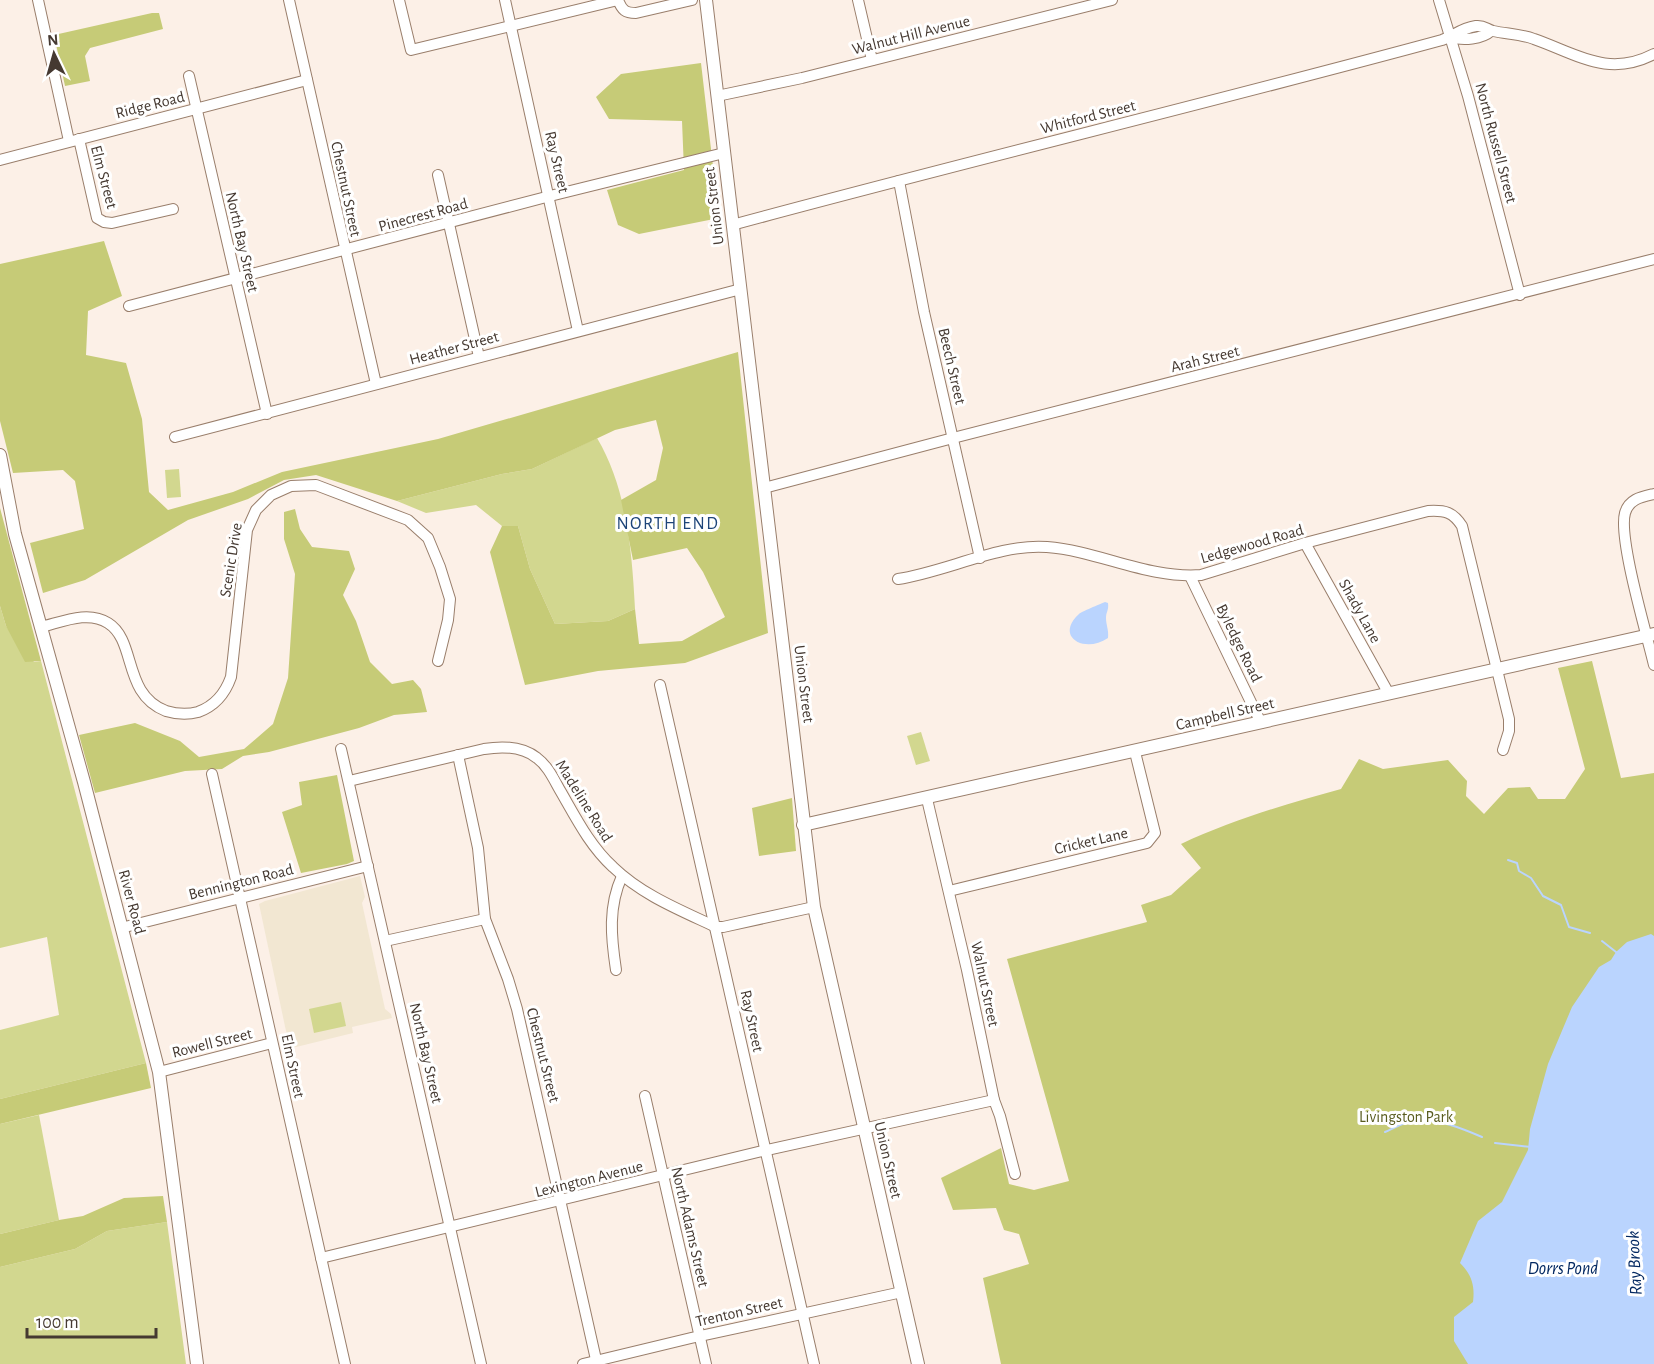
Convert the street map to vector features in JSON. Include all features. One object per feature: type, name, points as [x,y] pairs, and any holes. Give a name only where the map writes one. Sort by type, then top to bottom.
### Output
[{"type":"street","name":"Elm Street","points":[[38,0],[74,140],[97,218],[112,223],[173,209]]},
{"type":"street","name":"Chestnut Street","points":[[289,0],[376,384]]},
{"type":"street","points":[[399,0],[411,50],[618,0],[622,10],[627,13],[692,0]]},
{"type":"street","name":"Ray Street","points":[[506,0],[578,331]]},
{"type":"street","name":"Union Street","points":[[706,0],[814,907],[918,1364]]},
{"type":"street","points":[[858,0],[872,60]]},
{"type":"street","name":"Walnut Hill Avenue","points":[[717,96],[1112,0]]},
{"type":"street","name":"North Russell Street","points":[[1439,0],[1520,295]]},
{"type":"street","name":"Whitford Street","points":[[732,225],[1305,77],[1451,37],[1456,31],[1475,26],[1484,26],[1491,31],[1532,38],[1607,65],[1627,64],[1654,54]]},
{"type":"street","name":"North Bay Street","points":[[189,76],[267,414]]},
{"type":"street","name":"Ridge Road","points":[[0,160],[307,80]]},
{"type":"street","name":"Pinecrest Road","points":[[129,306],[724,153]]},
{"type":"street","points":[[438,175],[479,357]]},
{"type":"street","name":"Beech Street","points":[[899,181],[924,312],[980,558]]},
{"type":"street","name":"Arah Street","points":[[764,488],[1654,260]]},
{"type":"street","name":"Heather Street","points":[[175,437],[741,289]]},
{"type":"street","name":"River Road","points":[[0,455],[15,534],[159,1072],[197,1364]]},
{"type":"street","name":"Scenic Drive","points":[[41,627],[80,617],[91,617],[107,623],[117,630],[139,687],[151,703],[172,713],[182,714],[210,707],[223,695],[231,677],[247,530],[256,510],[271,495],[291,486],[316,485],[408,520],[428,538],[450,599],[448,620],[438,661]]},
{"type":"street","points":[[1654,494],[1637,498],[1630,504],[1625,513],[1624,523],[1627,552],[1651,635],[1654,665]]},
{"type":"street","name":"Ledgewood Road","points":[[898,579],[919,576],[980,558],[1026,548],[1045,547],[1075,551],[1126,566],[1190,576],[1211,573],[1305,543],[1428,511],[1448,511],[1462,526],[1497,670]]},
{"type":"street","name":"Shady Lane","points":[[1305,543],[1389,694]]},
{"type":"street","name":"Byledge Road","points":[[1190,576],[1261,723]]},
{"type":"street","name":"Campbell Street","points":[[803,825],[1651,635]]},
{"type":"street","points":[[1497,670],[1509,719],[1509,731],[1503,750]]},
{"type":"street","name":"Ray Street","points":[[660,685],[814,1364]]},
{"type":"street","name":"Madeline Road","points":[[349,781],[458,755],[502,747],[517,749],[537,758],[549,772],[598,853],[622,876],[636,887],[716,927]]},
{"type":"street","name":"North Bay Street","points":[[341,749],[481,1364]]},
{"type":"street","name":"Cricket Lane","points":[[949,891],[1147,843],[1155,833],[1135,752]]},
{"type":"street","name":"Chestnut Street","points":[[458,755],[478,848],[485,919],[515,1001],[596,1363]]},
{"type":"street","name":"Elm Street","points":[[212,774],[345,1364]]},
{"type":"street","name":"Walnut Street","points":[[927,799],[994,1100],[1015,1174]]},
{"type":"street","name":"Bennington Road","points":[[122,928],[368,866]]},
{"type":"street","points":[[616,970],[612,946],[612,915],[614,896],[622,876]]},
{"type":"street","points":[[716,927],[730,927],[814,907]]},
{"type":"street","points":[[386,941],[485,919]]},
{"type":"street","name":"Rowell Street","points":[[159,1072],[273,1044]]},
{"type":"street","name":"North Adams Street","points":[[645,1096],[706,1364]]},
{"type":"street","name":"Lexington Avenue","points":[[321,1258],[765,1151],[994,1100]]},
{"type":"street","name":"Trenton Street","points":[[583,1364],[596,1363],[700,1336],[902,1292]]},
{"type":"shaded area","points":[[360,876],[365,897],[362,903],[385,1009],[392,1018],[352,1027],[353,1033],[292,1048],[286,1031],[259,904]]},
{"type":"green space","points":[[159,13],[163,29],[90,48],[85,56],[90,81],[65,86],[54,35]]},
{"type":"green space","points":[[701,63],[719,218],[639,234],[618,225],[607,190],[684,170],[682,121],[609,119],[596,97],[621,74]]},
{"type":"green space","points":[[104,241],[122,296],[88,311],[86,355],[126,363],[142,419],[149,492],[168,510],[233,492],[282,472],[438,439],[738,352],[768,633],[685,663],[598,671],[525,685],[490,552],[502,526],[518,526],[530,569],[555,624],[608,621],[635,609],[639,644],[682,641],[725,617],[703,572],[687,548],[633,560],[621,500],[656,480],[663,448],[656,420],[615,430],[532,469],[502,474],[397,501],[316,475],[284,480],[248,499],[188,520],[85,580],[43,593],[30,543],[84,529],[75,481],[63,470],[13,473],[0,421],[0,264]]},
{"type":"green space","points":[[597,438],[607,457],[621,499],[630,543],[634,587],[635,609],[608,621],[555,624],[530,569],[518,526],[502,526],[476,505],[426,513],[397,501],[502,474],[532,469]]},
{"type":"green space","points":[[179,469],[181,497],[167,498],[165,470]]},
{"type":"green space","points":[[0,508],[41,661],[25,662],[6,626],[0,606]]},
{"type":"green space","points":[[295,509],[300,529],[312,547],[349,551],[355,569],[343,595],[356,621],[370,662],[392,684],[413,680],[421,689],[427,712],[394,715],[359,728],[269,752],[243,756],[222,769],[185,771],[95,793],[79,735],[135,723],[180,741],[199,757],[244,749],[273,724],[288,678],[295,574],[284,539],[284,512]]},
{"type":"green space","points":[[0,606],[6,626],[34,662],[41,661],[146,1063],[0,1099],[0,1030],[59,1015],[47,937],[0,948]]},
{"type":"green space","name":"Livingston Park","points":[[1592,661],[1621,778],[1654,773],[1654,1364],[1001,1364],[983,1278],[1029,1264],[1019,1234],[1004,1230],[996,1208],[953,1210],[941,1178],[1001,1148],[1009,1184],[1034,1190],[1069,1181],[1007,959],[1147,922],[1141,905],[1171,895],[1201,868],[1181,844],[1260,813],[1341,789],[1359,759],[1383,769],[1448,760],[1467,781],[1466,796],[1484,814],[1508,788],[1530,787],[1538,799],[1565,799],[1585,769],[1558,668]]},
{"type":"green space","points":[[921,732],[930,761],[916,765],[907,736]]},
{"type":"green space","points":[[337,775],[354,861],[301,873],[282,812],[302,805],[299,782]]},
{"type":"green space","points":[[792,798],[796,851],[759,856],[752,808]]},
{"type":"green space","points":[[341,1002],[346,1026],[314,1033],[309,1009]]},
{"type":"green space","points":[[146,1063],[151,1088],[0,1124],[0,1099]]},
{"type":"green space","points":[[39,1115],[59,1220],[0,1234],[0,1124]]},
{"type":"green space","points":[[163,1196],[167,1222],[107,1231],[75,1249],[0,1267],[0,1234],[83,1216],[124,1198]]},
{"type":"green space","points":[[167,1222],[186,1364],[0,1364],[0,1267],[75,1249],[107,1231]]},
{"type":"water","points":[[1105,602],[1108,603],[1106,618],[1108,638],[1099,643],[1090,644],[1075,641],[1070,630],[1072,622],[1080,613]]},
{"type":"water","name":"Dorrs Pond","points":[[1651,934],[1654,936],[1654,1364],[1468,1364],[1454,1341],[1454,1317],[1473,1302],[1474,1296],[1470,1276],[1460,1263],[1478,1221],[1502,1202],[1528,1150],[1530,1129],[1548,1064],[1572,1007],[1599,967],[1611,960],[1627,942]]},
{"type":"waterway","points":[[1508,860],[1517,863],[1519,871],[1531,878],[1543,896],[1561,905],[1569,927],[1590,933]]},
{"type":"waterway","points":[[1602,941],[1616,952]]},
{"type":"waterway","points":[[1385,1132],[1408,1122],[1425,1120],[1450,1125],[1482,1137]]},
{"type":"waterway","points":[[1495,1143],[1531,1147]]},
{"type":"district","name":"NORTH END","points":[[668,524]]},
{"type":"water label","name":"Ray Brook","points":[[1635,1263]]}]
